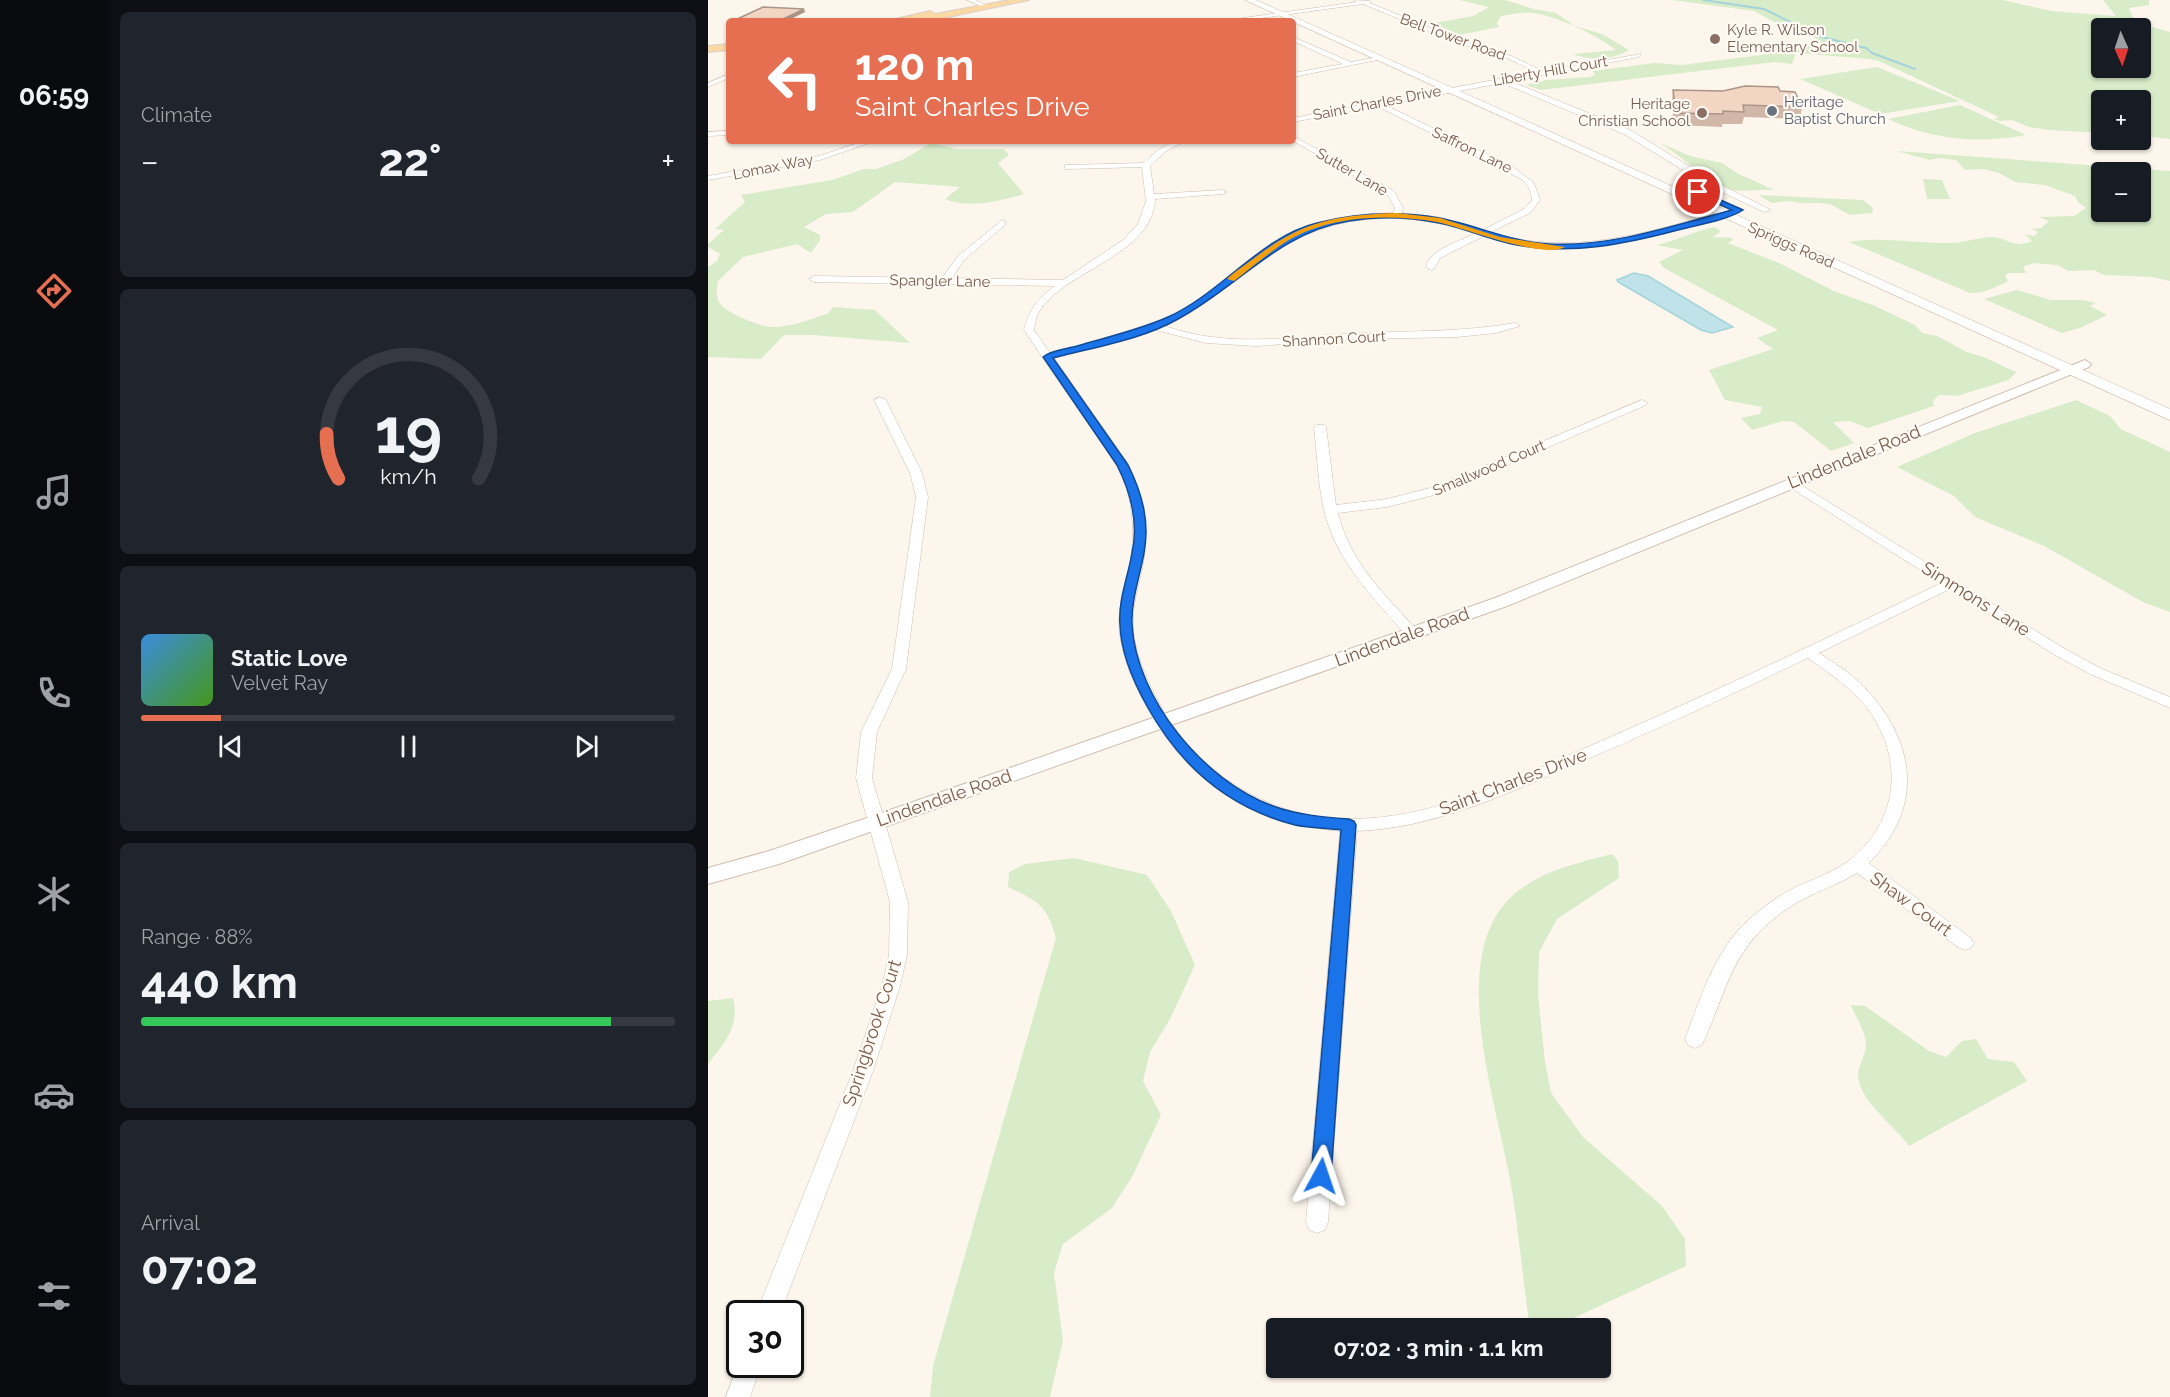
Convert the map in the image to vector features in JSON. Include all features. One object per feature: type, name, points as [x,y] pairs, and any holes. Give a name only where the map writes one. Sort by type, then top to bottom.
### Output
[{"type":"main road","points":[[928,18],[984,6],[1000,0]]},
{"type":"main road","points":[[910,18],[1024,0]]},
{"type":"main road","name":"Spriggs Road","points":[[1249,0],[1287,18]]},
{"type":"main road","name":"Spriggs Road","points":[[1269,0],[2170,402]]},
{"type":"main road","name":"Spriggs Road","points":[[1296,22],[2170,415]]},
{"type":"main road","points":[[708,47],[726,46]]},
{"type":"street","points":[[970,0],[984,6]]},
{"type":"street","points":[[1257,18],[1360,1],[1380,0]]},
{"type":"street","name":"Bell Tower Road","points":[[1360,1],[1460,42],[1509,57],[1542,73]]},
{"type":"street","points":[[1296,40],[1349,64]]},
{"type":"street","name":"Liberty Hill Court","points":[[1461,87],[1639,55]]},
{"type":"street","points":[[1296,74],[1379,59]]},
{"type":"street","points":[[708,86],[726,77]]},
{"type":"street","name":"Spriggs Road","points":[[1500,80],[1626,131],[1712,183],[1767,210]]},
{"type":"street","name":"Saint Charles Drive","points":[[1296,119],[1461,87]]},
{"type":"street","name":"Saffron Lane","points":[[1376,103],[1509,168],[1531,183],[1536,194],[1533,205],[1518,216],[1437,256],[1432,261],[1431,267]]},
{"type":"street","points":[[708,134],[726,133]]},
{"type":"street","name":"Sutter Lane","points":[[1296,140],[1391,194],[1399,208],[1397,215]]},
{"type":"street","name":"Lomax Way","points":[[708,178],[820,158],[862,144]]},
{"type":"street","points":[[1068,167],[1146,165],[1163,149],[1175,144]]},
{"type":"street","name":"Saint Charles Drive","points":[[1146,165],[1150,197],[1147,214],[1132,235],[1103,259],[1065,283],[1036,306],[1029,321],[1031,334],[1123,465],[1139,505],[1141,528],[1139,551],[1128,597],[1126,624],[1131,656],[1145,690],[1162,722],[1190,758],[1232,793],[1266,809],[1298,820],[1349,825],[1411,818],[1468,803],[1711,699],[1952,583]]},
{"type":"street","points":[[1150,197],[1222,192]]},
{"type":"street","points":[[1047,357],[1156,326],[1194,307],[1274,247],[1306,228],[1350,218],[1397,215],[1440,220],[1482,234],[1534,245],[1583,247],[1619,243],[1739,210]]},
{"type":"street","points":[[945,281],[961,258],[1002,222]]},
{"type":"street","name":"Spangler Lane","points":[[814,279],[1065,283]]},
{"type":"street","name":"Shannon Court","points":[[1156,326],[1187,338],[1243,344],[1360,336],[1449,336],[1515,326]]},
{"type":"street","name":"Lindendale Road","points":[[708,876],[877,822],[1501,602],[1790,482],[2085,364]]},
{"type":"street","name":"Springbrook Court","points":[[773,1300],[863,1071],[891,986],[898,955],[899,903],[864,778],[865,754],[869,732],[897,678],[922,497],[916,472],[880,400]]},
{"type":"street","name":"Smallwood Court","points":[[1330,510],[1388,503],[1438,490],[1642,403]]},
{"type":"street","points":[[1320,427],[1330,510],[1336,531],[1356,568],[1412,633]]},
{"type":"street","name":"Simmons Lane","points":[[1790,482],[2069,657],[2122,684],[2170,703]]},
{"type":"street","points":[[1695,1039],[1721,968],[1744,936],[1768,914],[1795,895],[1857,864],[1883,837],[1894,818],[1901,792],[1901,775],[1897,753],[1887,729],[1866,698],[1838,672],[1810,653]]},
{"type":"street","points":[[1317,1222],[1349,825]]},
{"type":"street","name":"Shaw Court","points":[[1857,864],[1965,943]]},
{"type":"street","points":[[738,1397],[745,1378]]},
{"type":"green space","points":[[1459,0],[1505,0],[1556,13],[1575,26],[1602,34],[1629,50],[1616,56],[1601,58],[1587,58],[1573,54],[1616,50],[1579,28],[1534,13],[1501,16],[1497,23],[1499,27],[1459,35],[1434,23],[1473,16],[1489,7]]},
{"type":"green space","points":[[1672,0],[2003,0],[2051,11],[2116,16],[2103,0],[2149,0],[2149,5],[2129,8],[2133,18],[2091,18],[2091,78],[2151,78],[2151,27],[2170,32],[2170,139],[2151,137],[2151,90],[2091,90],[2091,132],[2049,130],[2029,127],[2012,120],[1994,119],[1999,117],[1879,61],[1869,59],[1796,53],[1792,64],[1775,62],[1541,90],[1525,85],[1547,80],[1590,77],[1595,75],[1593,71],[1654,63],[1682,65],[1767,54],[1765,50],[1768,49],[1822,44],[1813,36],[1795,33],[1754,11]]},
{"type":"green space","points":[[1877,67],[1960,101],[1880,114],[1800,79]]},
{"type":"green space","points":[[1960,105],[2026,135],[1991,139],[1956,138],[1922,132],[1888,119]]},
{"type":"green space","points":[[1658,142],[1690,156],[1722,163],[1737,173],[1774,190],[1736,191],[1723,187]]},
{"type":"green space","points":[[929,144],[957,149],[1004,149],[1009,155],[998,163],[1024,194],[974,204],[945,199],[960,187],[895,182],[853,212],[826,214],[804,227],[820,235],[820,240],[811,253],[797,244],[743,257],[718,281],[717,295],[718,301],[724,308],[746,320],[769,327],[809,320],[829,313],[833,307],[875,310],[910,343],[784,335],[761,359],[708,357],[708,267],[717,261],[720,254],[708,247],[708,244],[724,230],[715,229],[745,202],[741,195],[832,180],[904,159]]},
{"type":"green space","points":[[1897,151],[2091,165],[2091,222],[2151,222],[2151,170],[2170,171],[2170,281],[2152,277],[2104,275],[2094,270],[2068,271],[2058,265],[2033,263],[2023,267],[2026,273],[2008,273],[2005,276],[2008,281],[1994,288],[1970,293],[1849,242],[1887,240],[1951,243],[1992,237],[2020,244],[2032,241],[2025,234],[2034,236],[2038,232],[2031,229],[2041,228],[2049,221],[2039,217],[2074,216],[2086,208],[2078,202],[2075,196],[2045,185],[2015,182],[1999,173],[1983,169],[1965,170],[1956,160],[1939,158],[1930,160]]},
{"type":"green space","points":[[1923,179],[1942,180],[1950,199],[1927,199]]},
{"type":"green space","points":[[1758,195],[1863,200],[1873,208],[1872,213],[1850,215],[1830,204],[1790,201],[1772,203]]},
{"type":"green space","points":[[1714,227],[1721,231],[1713,237],[1732,238],[1733,240],[1728,243],[1781,264],[1834,291],[1875,306],[1915,325],[1922,333],[1937,336],[1967,352],[2016,372],[2009,380],[1957,396],[1939,395],[1933,401],[1934,406],[1868,428],[1850,421],[1833,422],[1854,443],[1831,451],[1794,422],[1783,421],[1752,430],[1741,418],[1760,414],[1762,407],[1725,400],[1709,370],[1773,349],[1757,338],[1778,330],[1664,268],[1659,262],[1683,250],[1656,245]]},
{"type":"green space","points":[[2017,290],[2051,300],[2082,300],[2096,303],[2090,306],[2107,315],[2080,328],[2062,333],[1984,299]]},
{"type":"green space","points":[[2076,400],[2110,416],[2121,429],[2170,452],[2170,612],[2143,602],[2044,546],[1975,517],[1954,496],[1897,467],[1975,433]]},
{"type":"green space","points":[[1612,854],[1618,861],[1619,878],[1557,919],[1539,952],[1538,995],[1545,1062],[1551,1093],[1583,1137],[1662,1206],[1685,1239],[1686,1266],[1574,1318],[1529,1318],[1511,1185],[1488,1076],[1482,1034],[1479,994],[1482,956],[1492,923],[1512,896],[1547,874]]},
{"type":"green space","points":[[1074,858],[1147,875],[1171,911],[1195,965],[1170,1019],[1150,1052],[1143,1081],[1161,1115],[1133,1175],[1112,1208],[1063,1244],[1054,1273],[1063,1340],[1050,1397],[930,1397],[933,1366],[1056,938],[1049,918],[1040,905],[1008,887],[1009,872],[1025,864]]},
{"type":"green space","points":[[733,998],[735,1008],[730,1034],[708,1064],[708,1001]]},
{"type":"green space","points":[[1851,1005],[1865,1006],[1929,1051],[1946,1057],[1962,1041],[1976,1039],[1988,1059],[2014,1062],[2027,1081],[1909,1146],[1864,1094],[1858,1071],[1866,1048],[1866,1039]]},
{"type":"water","points":[[1634,273],[1648,276],[1733,327],[1712,333],[1701,330],[1617,280]]},
{"type":"building","points":[[763,7],[804,9],[785,18],[739,18]]},
{"type":"building","points":[[1745,86],[1778,87],[1780,91],[1795,92],[1802,107],[1743,105],[1744,112],[1723,111],[1723,114],[1678,113],[1677,106],[1675,106],[1673,90],[1723,91]]},
{"type":"waterway","points":[[1703,0],[1764,9],[1818,36],[1866,48],[1872,53],[1915,69]]},
{"type":"slow traffic","points":[[1231,279],[1280,242],[1306,228],[1333,221],[1369,216],[1397,215],[1440,220],[1498,239],[1561,247]]},
{"type":"place","name":"Kyle R. Wilson Elementary School","points":[[1715,39]]},
{"type":"place","name":"Heritage Baptist Church","points":[[1772,111]]},
{"type":"place","name":"Heritage Christian School","points":[[1702,113]]},
{"type":"route","points":[[1321,1176],[1349,825],[1317,824],[1298,820],[1266,809],[1232,793],[1190,758],[1162,722],[1131,656],[1126,624],[1128,597],[1139,551],[1141,528],[1139,505],[1123,465],[1047,357],[1141,331],[1173,319],[1201,303],[1280,242],[1316,225],[1350,218],[1397,215],[1440,220],[1516,243],[1548,247],[1583,247],[1636,239],[1739,210],[1698,192]]}]
